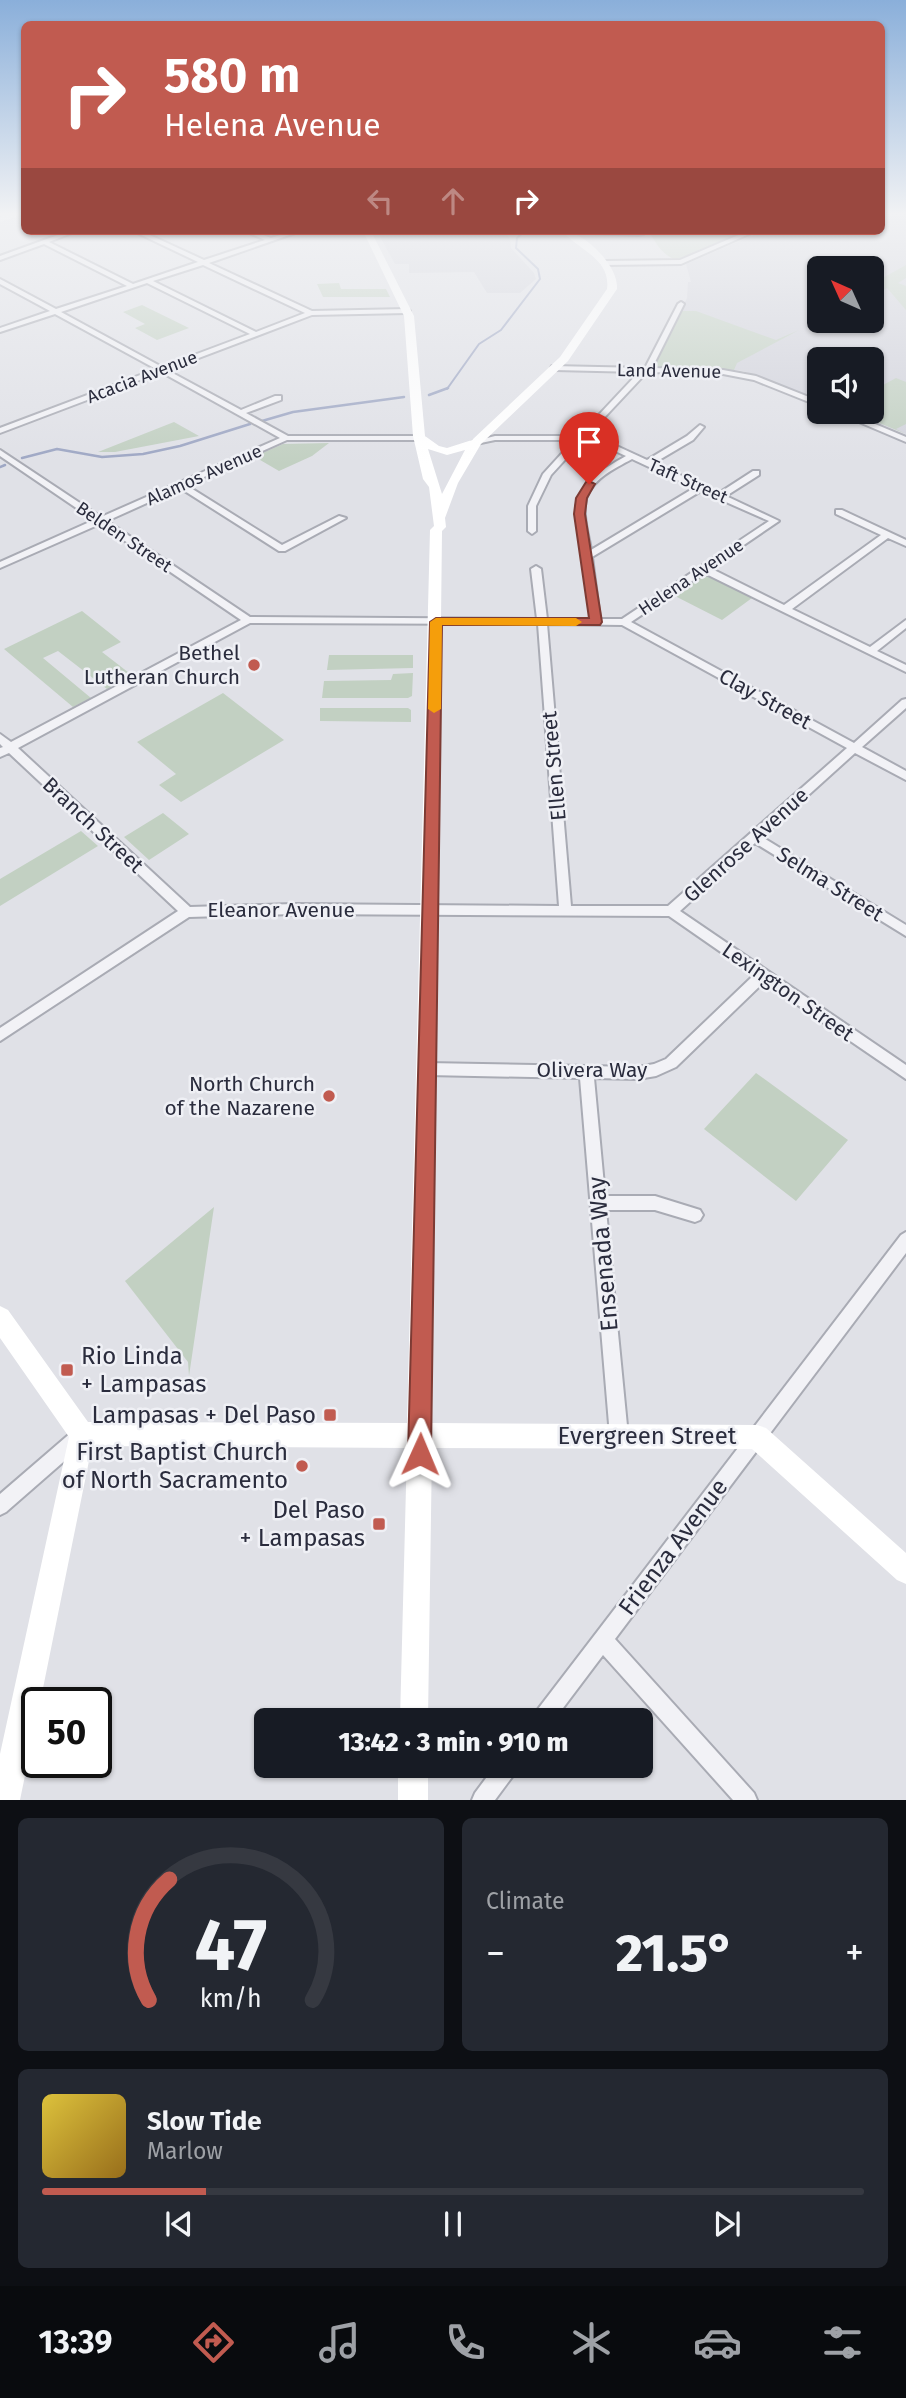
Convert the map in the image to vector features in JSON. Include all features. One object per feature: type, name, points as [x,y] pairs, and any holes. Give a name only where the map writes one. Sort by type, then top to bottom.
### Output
[{"type":"main road","points":[[400,296],[407,311],[420,438],[430,482]]},
{"type":"main road","points":[[438,525],[430,527],[426,488],[430,482],[555,368],[579,340],[607,296]]},
{"type":"main road","points":[[420,438],[431,448],[441,452],[456,451],[476,442]]},
{"type":"main road","points":[[414,1708],[438,525],[458,471],[476,442]]},
{"type":"main road","points":[[430,482],[458,471]]},
{"type":"main road","points":[[0,1318],[82,1434],[5,1800]]},
{"type":"main road","name":"Evergreen Street","points":[[82,1434],[757,1437],[906,1571]]},
{"type":"main road","points":[[412,1800],[413,1778]]},
{"type":"street","points":[[27,296],[286,438]]},
{"type":"street","points":[[0,330],[103,296]]},
{"type":"street","points":[[178,296],[255,334]]},
{"type":"street","points":[[275,296],[311,313]]},
{"type":"street","points":[[532,531],[532,506],[540,484],[646,370],[681,304]]},
{"type":"street","name":"Acacia Avenue","points":[[0,431],[311,313],[407,311]]},
{"type":"street","name":"Land Avenue","points":[[555,368],[709,370],[764,381],[807,399]]},
{"type":"street","points":[[240,412],[278,398]]},
{"type":"street","points":[[869,424],[906,439]]},
{"type":"street","points":[[648,463],[690,438],[700,427]]},
{"type":"street","name":"Alamos Avenue","points":[[3,561],[286,438],[420,438]]},
{"type":"street","name":"Taft Street","points":[[476,442],[495,438],[592,438],[775,520]]},
{"type":"street","name":"Belden Street","points":[[0,452],[248,620]]},
{"type":"street","points":[[596,622],[579,514],[585,491],[601,473],[632,456]]},
{"type":"street","points":[[720,496],[756,472]]},
{"type":"street","points":[[180,485],[282,549],[342,518]]},
{"type":"street","points":[[586,557],[701,487]]},
{"type":"street","points":[[839,512],[906,543]]},
{"type":"street","name":"Helena Avenue","points":[[248,620],[624,622],[775,520]]},
{"type":"street","points":[[785,610],[887,534]]},
{"type":"street","points":[[702,568],[906,669]]},
{"type":"street","points":[[536,569],[542,622]]},
{"type":"street","points":[[5,750],[248,620]]},
{"type":"street","name":"Ellen Street","points":[[542,622],[565,910]]},
{"type":"street","name":"Clay Street","points":[[624,622],[906,776]]},
{"type":"street","points":[[870,652],[906,622]]},
{"type":"street","name":"Glenrose Avenue","points":[[430,910],[671,911],[906,702]]},
{"type":"street","name":"Branch Street","points":[[0,738],[5,750],[187,912]]},
{"type":"street","name":"Selma Street","points":[[754,837],[906,931]]},
{"type":"street","name":"Eleanor Avenue","points":[[0,1035],[187,912],[430,910]]},
{"type":"street","name":"Lexington Street","points":[[671,911],[906,1073]]},
{"type":"street","name":"Olivera Way","points":[[427,1069],[638,1073],[664,1067],[762,975]]},
{"type":"street","name":"Ensenada Way","points":[[586,1072],[620,1436]]},
{"type":"street","points":[[598,1203],[655,1203],[695,1215]]},
{"type":"street","name":"Frienza Avenue","points":[[551,1708],[906,1240]]},
{"type":"street","points":[[0,1506],[82,1434]]},
{"type":"street","points":[[603,1640],[747,1800]]},
{"type":"street","points":[[482,1800],[499,1778]]},
{"type":"shaded area","points":[[687,296],[807,296],[807,333],[884,333],[884,296],[906,296],[906,434],[882,424],[884,424],[884,347],[807,347],[807,395],[743,371],[709,367],[654,367]]},
{"type":"green space","points":[[323,296],[390,297],[323,297]]},
{"type":"green space","points":[[894,296],[906,296],[906,310]]},
{"type":"green space","points":[[142,305],[189,328],[157,340],[135,328],[145,324],[123,312]]},
{"type":"green space","points":[[681,311],[696,311],[776,340],[799,330],[737,363],[734,370],[654,367]]},
{"type":"green space","points":[[896,378],[906,382],[906,424],[896,429],[906,434],[882,424],[884,424],[884,384]]},
{"type":"green space","points":[[174,422],[199,436],[115,452],[98,452]]},
{"type":"green space","points":[[329,443],[312,456],[279,471],[255,457],[251,458],[283,444]]},
{"type":"green space","points":[[708,576],[752,598],[722,620],[673,595],[695,579]]},
{"type":"green space","points":[[82,611],[121,642],[102,652],[133,676],[107,689],[58,651],[43,658],[91,698],[73,707],[4,649]]},
{"type":"green space","points":[[329,655],[413,655],[413,668],[327,670]]},
{"type":"green space","points":[[413,673],[412,696],[408,698],[322,698],[324,681],[391,680],[393,674]]},
{"type":"green space","points":[[223,693],[284,740],[181,802],[159,785],[176,774],[137,742]]},
{"type":"green space","points":[[320,708],[408,708],[411,710],[411,722],[320,721]]},
{"type":"green space","points":[[163,813],[189,834],[149,860],[124,837]]},
{"type":"green space","points":[[81,831],[98,846],[0,906],[0,879]]},
{"type":"green space","points":[[756,1073],[848,1140],[796,1201],[704,1129]]},
{"type":"green space","points":[[214,1207],[189,1376],[188,1362],[125,1281]]},
{"type":"waterway","points":[[448,388],[479,344],[501,330],[527,296]]},
{"type":"waterway","points":[[429,395],[448,388]]},
{"type":"waterway","points":[[262,421],[293,412],[404,397]]},
{"type":"waterway","points":[[22,458],[57,449],[102,457],[143,454],[180,446],[250,424]]},
{"type":"waterway","points":[[0,467],[5,465]]},
{"type":"slow traffic","points":[[434,709],[436,622],[576,622]]},
{"type":"place","name":"Bethel Lutheran Church","points":[[254,665]]},
{"type":"place","name":"North Church of the Nazarene","points":[[329,1096]]},
{"type":"place","name":"Rio Linda + Lampasas","points":[[67,1370]]},
{"type":"place","name":"Lampasas + Del Paso","points":[[330,1415]]},
{"type":"place","name":"First Baptist Church of North Sacramento","points":[[302,1466]]},
{"type":"place","name":"Del Paso + Lampasas","points":[[379,1524]]},
{"type":"route","points":[[420,1454],[436,622],[596,622],[579,514],[582,498],[589,484]]}]
